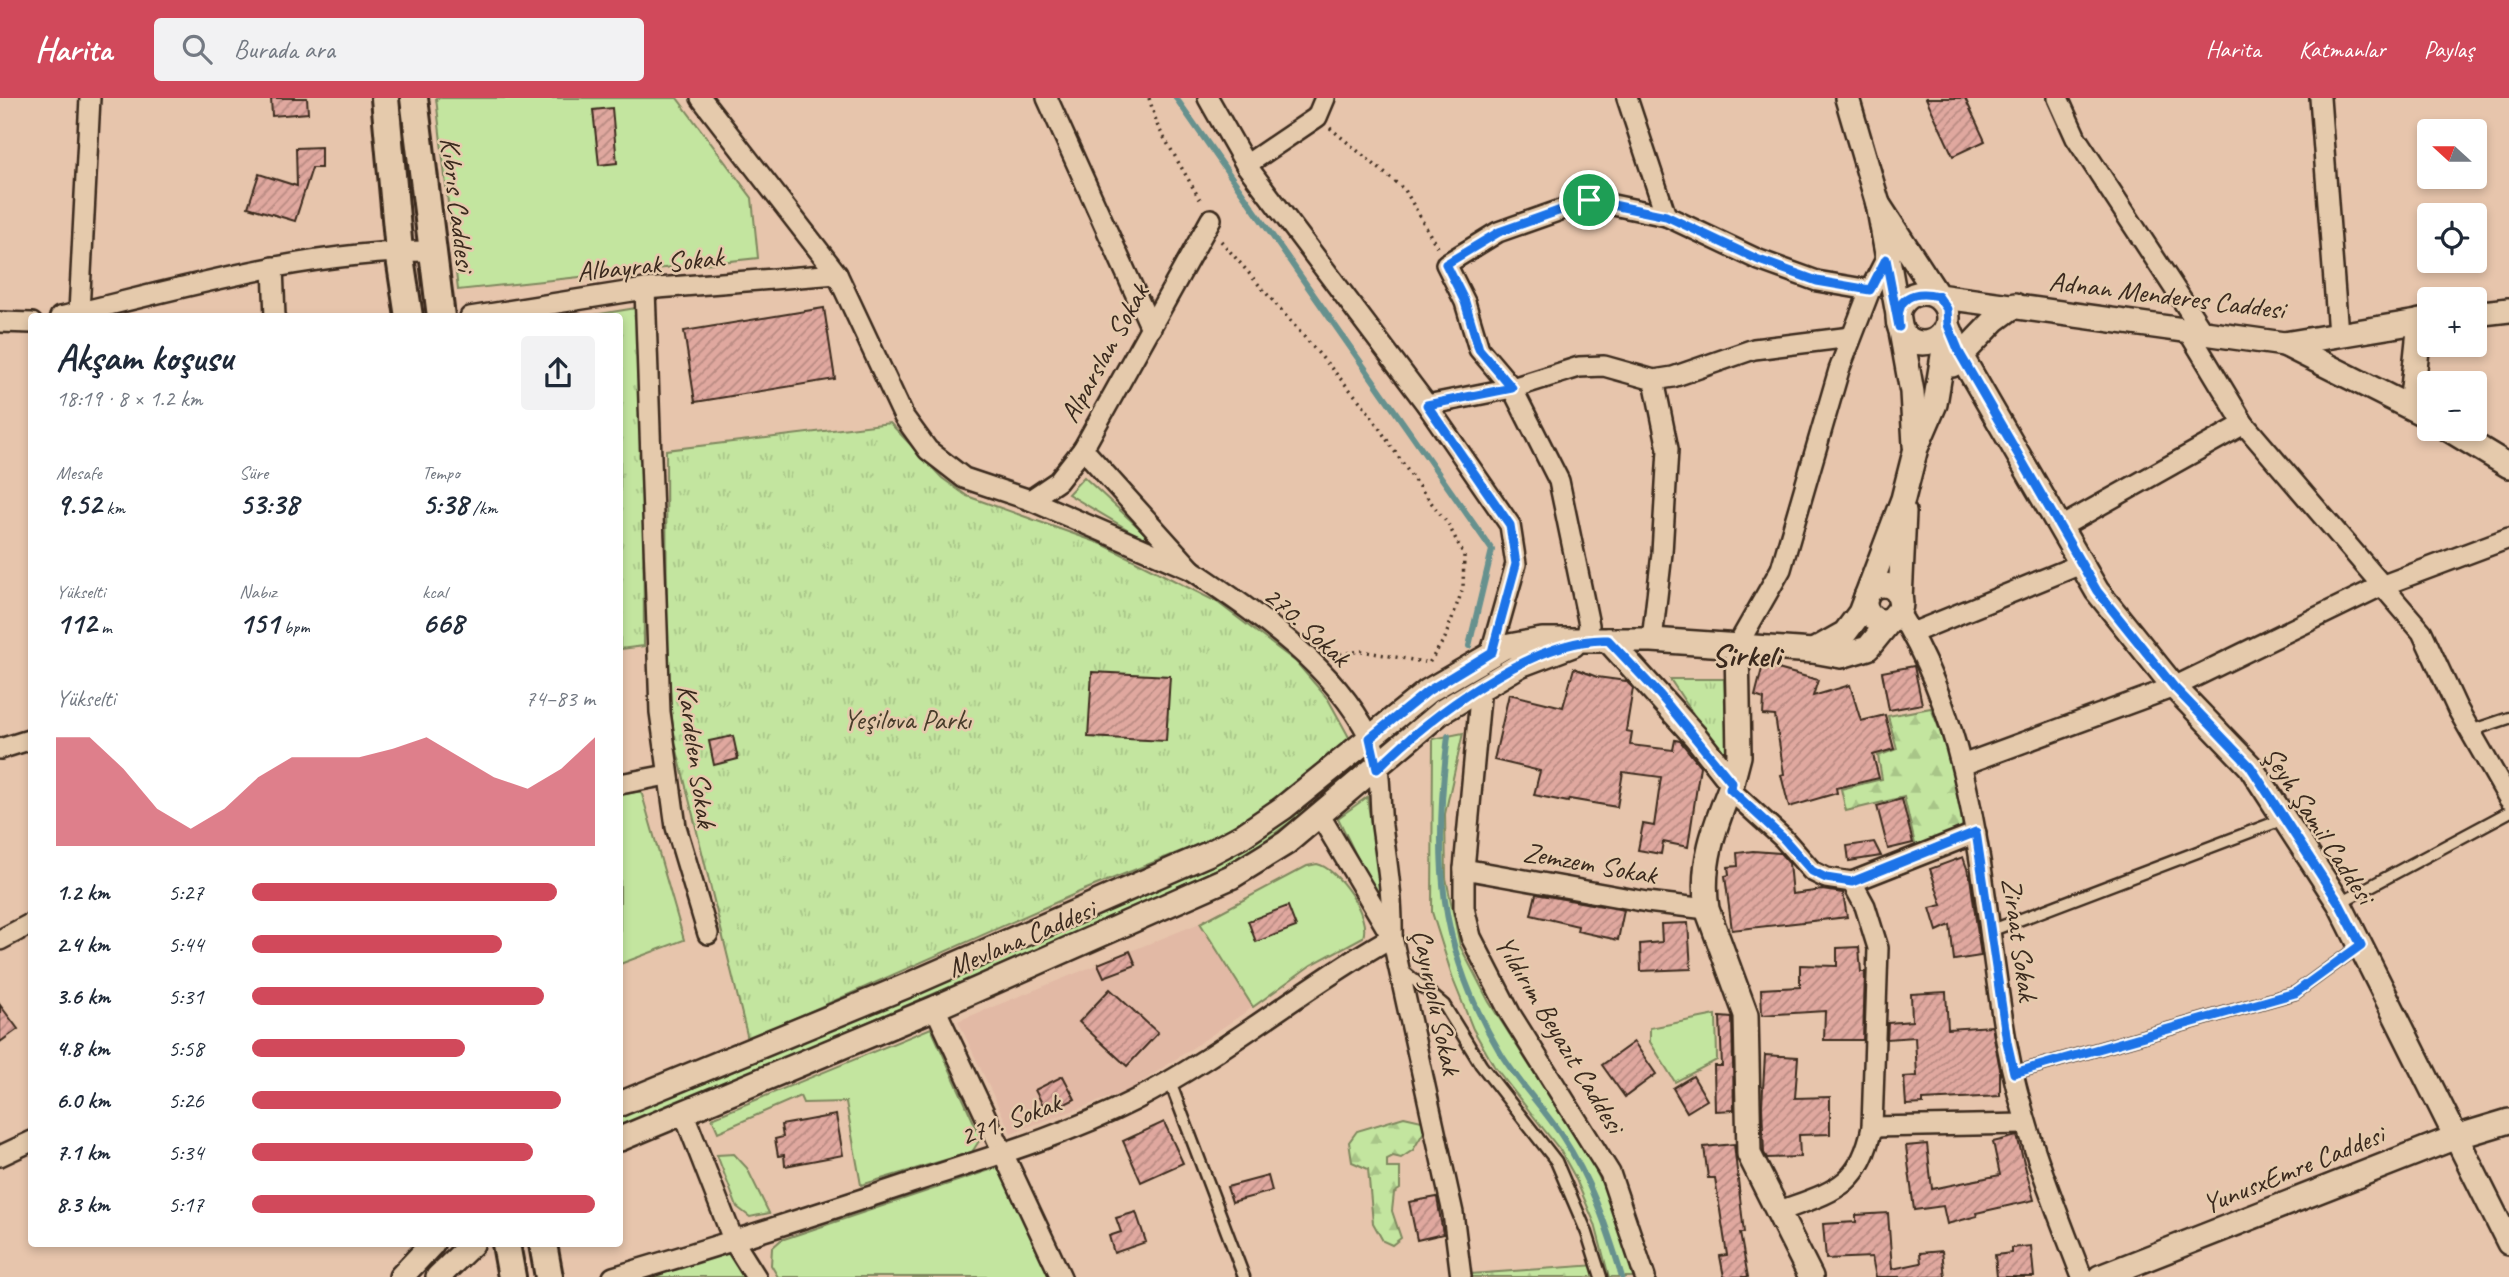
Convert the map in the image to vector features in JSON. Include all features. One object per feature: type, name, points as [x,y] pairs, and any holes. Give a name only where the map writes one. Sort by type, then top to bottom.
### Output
[{"type":"main road","points":[[386,98],[399,251],[408,313]]},
{"type":"main road","name":"Kıbrıs Caddesi","points":[[414,98],[440,313]]},
{"type":"main road","points":[[507,1247],[512,1277]]},
{"type":"main road","points":[[544,1247],[549,1277]]},
{"type":"street","points":[[79,312],[90,98]]},
{"type":"street","points":[[701,98],[837,274],[904,417],[915,435],[945,465],[964,478],[1030,500],[1192,570]]},
{"type":"street","points":[[1047,98],[1151,328]]},
{"type":"street","points":[[1208,98],[1247,165],[1427,405],[1510,525],[1516,564],[1492,652]]},
{"type":"street","points":[[1247,165],[1317,117],[1325,98]]},
{"type":"street","points":[[1627,98],[1666,216]]},
{"type":"street","points":[[1847,98],[1878,204],[1886,259],[1913,392],[1916,449]]},
{"type":"street","points":[[2058,98],[2076,138],[2197,333],[2244,424],[2422,632],[2470,731],[2509,799]]},
{"type":"street","points":[[2320,98],[2338,334]]},
{"type":"street","points":[[1870,290],[1817,281],[1759,260],[1666,216],[1589,200],[1499,232],[1446,264],[1465,302],[1479,349],[1512,388],[1559,481],[1589,625],[1597,640],[1686,726],[1731,786],[1812,871],[1826,878],[1852,882],[1976,832]]},
{"type":"street","points":[[1813,650],[1845,633],[1860,613],[1903,499],[1916,449],[1935,404],[1948,325],[1947,309],[1878,204]]},
{"type":"street","name":"Alparslan Sokak","points":[[1030,500],[1058,481],[1083,449],[1211,219]]},
{"type":"street","points":[[75,313],[273,267],[399,251],[432,251]]},
{"type":"street","points":[[1811,1277],[1749,1154],[1746,1015],[1707,909],[1704,873],[1706,855],[1739,756],[1737,646],[1781,569],[1808,466],[1851,337],[1886,259]]},
{"type":"street","points":[[273,267],[275,313]]},
{"type":"street","name":"Albayrak Sokak","points":[[495,313],[645,289],[837,274]]},
{"type":"street","name":"Kardelen Sokak","points":[[645,289],[655,643],[667,775],[677,827],[708,934]]},
{"type":"street","points":[[1938,296],[1922,292],[1907,298],[1899,311],[1899,327],[1908,339],[1924,344],[1938,338],[1948,325]]},
{"type":"street","name":"Adnan Menderes Caddesi","points":[[1938,296],[2284,344],[2417,322]]},
{"type":"street","points":[[1939,382],[1960,354],[1995,320],[2015,305]]},
{"type":"street","points":[[2487,313],[2509,310]]},
{"type":"street","points":[[0,322],[28,324]]},
{"type":"street","name":"Şeyh Şamil Caddesi","points":[[1948,325],[1960,354],[2081,564],[2119,620],[2174,687],[2250,766],[2339,903],[2509,1243]]},
{"type":"street","points":[[1427,405],[1512,388],[1579,367],[1604,366],[1654,380],[1673,377],[1754,349],[1851,337]]},
{"type":"street","points":[[2284,344],[2417,410]]},
{"type":"street","points":[[1652,640],[1662,553],[1668,449],[1654,380]]},
{"type":"street","points":[[2059,528],[2244,424]]},
{"type":"street","points":[[2467,441],[2509,467]]},
{"type":"street","points":[[1083,449],[1192,570]]},
{"type":"street","points":[[623,1103],[911,984],[1210,853],[1242,836],[1283,808],[1428,691],[1492,652],[1518,642],[1652,640],[1813,650],[1841,656],[1868,648],[1899,606],[1904,555],[1903,499]]},
{"type":"street","points":[[1962,765],[2174,687],[2381,586],[2509,538]]},
{"type":"street","points":[[1912,633],[2081,564]]},
{"type":"street","name":"270. Sokak","points":[[1192,570],[1269,624],[1310,660],[1370,738]]},
{"type":"street","points":[[1866,597],[1866,608],[1878,620],[1889,619],[1899,606]]},
{"type":"street","name":"Ziraat Sokak","points":[[1899,606],[1912,633],[1962,765],[1976,832],[1990,931],[2024,1124],[2082,1277]]},
{"type":"street","points":[[1476,690],[1520,665],[1597,640]]},
{"type":"street","name":"Mevlana Caddesi","points":[[623,1138],[935,1008],[1231,877],[1286,842],[1377,769],[1412,734],[1476,690]]},
{"type":"street","name":"Yıldırım Beyazıt Caddesi","points":[[1476,690],[1464,869],[1464,908],[1477,955],[1541,1065],[1610,1173],[1645,1277]]},
{"type":"street","name":"Çayıryolu Sokak","points":[[1370,738],[1377,769],[1392,892],[1392,937],[1453,1213],[1461,1277]]},
{"type":"street","points":[[0,749],[28,740]]},
{"type":"street","points":[[623,783],[667,775]]},
{"type":"street","points":[[1320,814],[1392,937]]},
{"type":"street","name":"Zemzem Sokak","points":[[1464,869],[1647,902],[1707,909]]},
{"type":"street","points":[[1780,1211],[1812,1199],[1852,1177],[1861,1166],[1872,1127],[1878,948],[1865,906],[1852,882]]},
{"type":"street","points":[[0,940],[28,925]]},
{"type":"street","name":"271. Sokak","points":[[613,1277],[734,1242],[1002,1153],[1094,1118],[1170,1082],[1341,966],[1392,937]]},
{"type":"street","points":[[935,1008],[1061,1277]]},
{"type":"street","points":[[684,1114],[734,1242],[756,1277]]},
{"type":"street","name":"YunusxEmre Caddesi","points":[[2099,1277],[2456,1137],[2509,1121]]},
{"type":"street","points":[[1872,1127],[2024,1124]]},
{"type":"street","points":[[0,1156],[28,1143]]},
{"type":"street","points":[[401,1277],[429,1247]]},
{"type":"street","points":[[438,1277],[469,1247]]},
{"type":"lane","points":[[2470,731],[2509,718]]},
{"type":"lane","points":[[2339,903],[2509,812]]},
{"type":"lane","points":[[1990,931],[2285,819]]},
{"type":"lane","points":[[2014,1073],[2295,993],[2361,945]]},
{"type":"lane","points":[[1398,967],[1444,1005],[1481,1065],[1549,1150],[1587,1233],[1601,1277]]},
{"type":"lane","points":[[1170,1082],[1244,1277]]},
{"type":"path","points":[[1149,98],[1158,127],[1211,219],[1224,248],[1365,407],[1416,483],[1448,524],[1464,555],[1463,588],[1445,638],[1429,663],[1362,651],[1310,660]]},
{"type":"path","points":[[1317,117],[1405,190],[1446,264]]},
{"type":"shaded area","points":[[1200,923],[1253,1007],[1130,1090],[1011,1133],[958,1021]]},
{"type":"green space","points":[[436,98],[677,98],[752,198],[758,258],[458,290]]},
{"type":"green space","points":[[636,308],[643,460],[644,646],[623,649],[623,313],[606,313]]},
{"type":"green space","name":"Yeşilova Parkı","points":[[890,423],[942,478],[967,496],[1102,544],[1217,602],[1296,662],[1328,699],[1350,739],[1259,810],[1212,839],[1084,890],[748,1039],[674,738],[667,670],[666,450]]},
{"type":"green space","points":[[1084,477],[1164,551],[1068,494]]},
{"type":"green space","points":[[1670,679],[1724,679],[1727,755],[1722,757]]},
{"type":"green space","points":[[1931,708],[1959,786],[1963,817],[1961,830],[1916,848],[1904,797],[1846,811],[1841,789],[1882,779],[1878,756],[1897,749],[1888,716]]},
{"type":"green space","points":[[1463,733],[1445,814],[1446,878],[1460,946],[1489,1002],[1593,1165],[1611,1202],[1635,1277],[1609,1277],[1595,1224],[1575,1177],[1560,1150],[1494,1066],[1473,1029],[1454,982],[1432,912],[1433,739]]},
{"type":"green space","points":[[641,791],[684,940],[623,963],[623,794]]},
{"type":"green space","points":[[1367,797],[1385,915],[1338,818]]},
{"type":"green space","points":[[1304,807],[1307,810],[1241,858],[1097,924],[623,1127],[623,1115],[720,1077],[1231,856]]},
{"type":"green space","points":[[1317,864],[1334,874],[1351,894],[1362,917],[1363,937],[1311,965],[1253,1007],[1200,923],[1307,866]]},
{"type":"green space","points":[[1716,1015],[1717,1060],[1675,1082],[1650,1042],[1650,1028]]},
{"type":"green space","points":[[931,1028],[981,1138],[972,1152],[861,1185],[846,1102],[803,1103],[800,1096],[718,1132],[712,1118]]},
{"type":"green space","points":[[1404,1117],[1422,1121],[1425,1130],[1413,1150],[1401,1158],[1393,1156],[1387,1159],[1387,1168],[1400,1168],[1400,1189],[1394,1193],[1392,1211],[1401,1238],[1392,1245],[1383,1241],[1373,1223],[1368,1169],[1352,1162],[1349,1142],[1357,1131]]},
{"type":"green space","points":[[734,1154],[747,1168],[769,1213],[750,1217],[737,1207],[717,1155]]},
{"type":"green space","points":[[999,1167],[1052,1277],[778,1277],[771,1265],[772,1248],[781,1240]]},
{"type":"green space","points":[[730,1252],[745,1277],[647,1277]]},
{"type":"green space","points":[[1597,1265],[1601,1277],[1472,1277],[1471,1274]]},
{"type":"building","points":[[271,98],[307,98],[308,113],[272,116]]},
{"type":"building","points":[[1926,98],[1965,98],[1985,141],[1953,156]]},
{"type":"building","points":[[612,108],[617,163],[599,165],[593,110]]},
{"type":"building","points":[[321,147],[321,168],[312,168],[295,221],[248,207],[259,174],[297,186],[296,148]]},
{"type":"building","points":[[824,308],[835,379],[695,402],[684,331]]},
{"type":"building","points":[[1763,665],[1818,680],[1813,696],[1850,685],[1861,721],[1885,715],[1894,749],[1873,755],[1879,778],[1836,788],[1837,793],[1789,807],[1781,775],[1784,774],[1775,716],[1763,715],[1764,699],[1755,696]]},
{"type":"building","points":[[1914,666],[1922,704],[1889,710],[1882,672]]},
{"type":"building","points":[[1574,668],[1597,677],[1626,681],[1633,688],[1626,731],[1632,732],[1630,745],[1673,750],[1675,740],[1680,741],[1700,766],[1688,847],[1663,842],[1661,854],[1638,850],[1643,824],[1654,826],[1661,777],[1623,772],[1617,807],[1534,795],[1540,771],[1494,760],[1509,694],[1563,707]]},
{"type":"building","points":[[1092,672],[1170,676],[1166,741],[1088,737]]},
{"type":"building","points":[[733,736],[738,759],[714,765],[709,741]]},
{"type":"building","points":[[1902,799],[1913,843],[1888,849],[1877,806]]},
{"type":"building","points":[[1874,842],[1881,856],[1849,861],[1847,846]]},
{"type":"building","points":[[1737,853],[1780,853],[1789,863],[1792,894],[1822,890],[1843,893],[1847,917],[1732,930],[1725,876],[1729,875],[1728,867],[1738,866]]},
{"type":"building","points":[[1963,857],[1970,877],[1981,956],[1954,960],[1950,925],[1937,931],[1930,908],[1942,905],[1930,869]]},
{"type":"building","points":[[1536,894],[1624,910],[1618,940],[1577,931],[1578,926],[1531,915]]},
{"type":"building","points":[[1288,906],[1296,927],[1256,942],[1248,921]]},
{"type":"building","points":[[1688,923],[1691,969],[1641,971],[1640,944],[1662,942],[1661,924]]},
{"type":"building","points":[[1859,947],[1861,972],[1865,972],[1863,1040],[1824,1040],[1825,1011],[1762,1015],[1761,989],[1800,987],[1800,965],[1837,966],[1837,948]]},
{"type":"building","points":[[1130,951],[1136,965],[1104,977],[1098,964]]},
{"type":"building","points":[[1110,989],[1158,1033],[1127,1066],[1079,1022]]},
{"type":"building","points":[[1946,992],[1948,1029],[1992,1026],[2000,1069],[2000,1096],[1923,1100],[1923,1104],[1906,1105],[1904,1077],[1917,1076],[1915,1037],[1887,1039],[1888,1023],[1912,1021],[1911,994]]},
{"type":"building","points":[[0,1005],[18,1029],[0,1042]]},
{"type":"building","points":[[1720,1017],[1732,1018],[1734,1110],[1715,1111],[1714,1066],[1722,1066]]},
{"type":"building","points":[[1634,1042],[1656,1074],[1625,1097],[1602,1065]]},
{"type":"building","points":[[1765,1055],[1798,1057],[1795,1098],[1830,1097],[1830,1134],[1799,1135],[1800,1157],[1767,1158],[1764,1153],[1762,1106]]},
{"type":"building","points":[[1063,1076],[1075,1099],[1047,1113],[1035,1090]]},
{"type":"building","points":[[1693,1076],[1707,1100],[1687,1112],[1673,1088]]},
{"type":"building","points":[[836,1115],[843,1155],[785,1166],[784,1155],[778,1156],[775,1139],[783,1137],[781,1125]]},
{"type":"building","points":[[1164,1122],[1183,1163],[1141,1182],[1123,1141]]},
{"type":"building","points":[[2017,1136],[2034,1200],[1976,1213],[1977,1216],[1947,1224],[1943,1206],[1914,1210],[1906,1146],[1927,1144],[1932,1189],[2000,1175],[1993,1142]]},
{"type":"building","points":[[1734,1144],[1744,1233],[1740,1233],[1748,1277],[1724,1277],[1720,1256],[1727,1255],[1715,1178],[1708,1178],[1704,1147]]},
{"type":"building","points":[[1268,1176],[1272,1191],[1232,1202],[1227,1187]]},
{"type":"building","points":[[1437,1197],[1443,1234],[1417,1240],[1409,1202]]},
{"type":"building","points":[[1136,1212],[1146,1242],[1114,1253],[1109,1236],[1121,1232],[1116,1218]]},
{"type":"building","points":[[1888,1213],[1892,1269],[1921,1263],[1920,1253],[1942,1251],[1945,1277],[1876,1277],[1872,1257],[1826,1259],[1823,1224],[1856,1222],[1856,1215]]},
{"type":"building","points":[[2031,1246],[2034,1277],[1997,1277],[1995,1255],[2011,1253],[2011,1248]]},
{"type":"waterway","points":[[1176,98],[1492,550],[1469,646]]},
{"type":"waterway","points":[[1448,736],[1443,780],[1441,861],[1452,938],[1464,976],[1480,1015],[1501,1054],[1562,1136],[1582,1170],[1604,1222],[1622,1277]]},
{"type":"district","name":"Sirkeli","points":[[1746,655]]},
{"type":"route","points":[[1589,200],[1666,216],[1759,260],[1817,281],[1870,290],[1886,259],[1899,327],[1899,311],[1907,298],[1922,292],[1938,296],[1947,309],[1948,325],[1960,354],[2097,591],[2174,687],[2250,766],[2339,903],[2361,945],[2295,993],[2224,1016],[2014,1073],[1976,832],[1852,882],[1826,878],[1812,871],[1783,838],[1730,789],[1732,783],[1695,736],[1608,640],[1586,639],[1520,665],[1471,692],[1412,734],[1377,769],[1370,738],[1428,691],[1492,652],[1516,564],[1510,525],[1427,405],[1512,388],[1479,349],[1465,302],[1446,264],[1499,232],[1589,200]]}]
